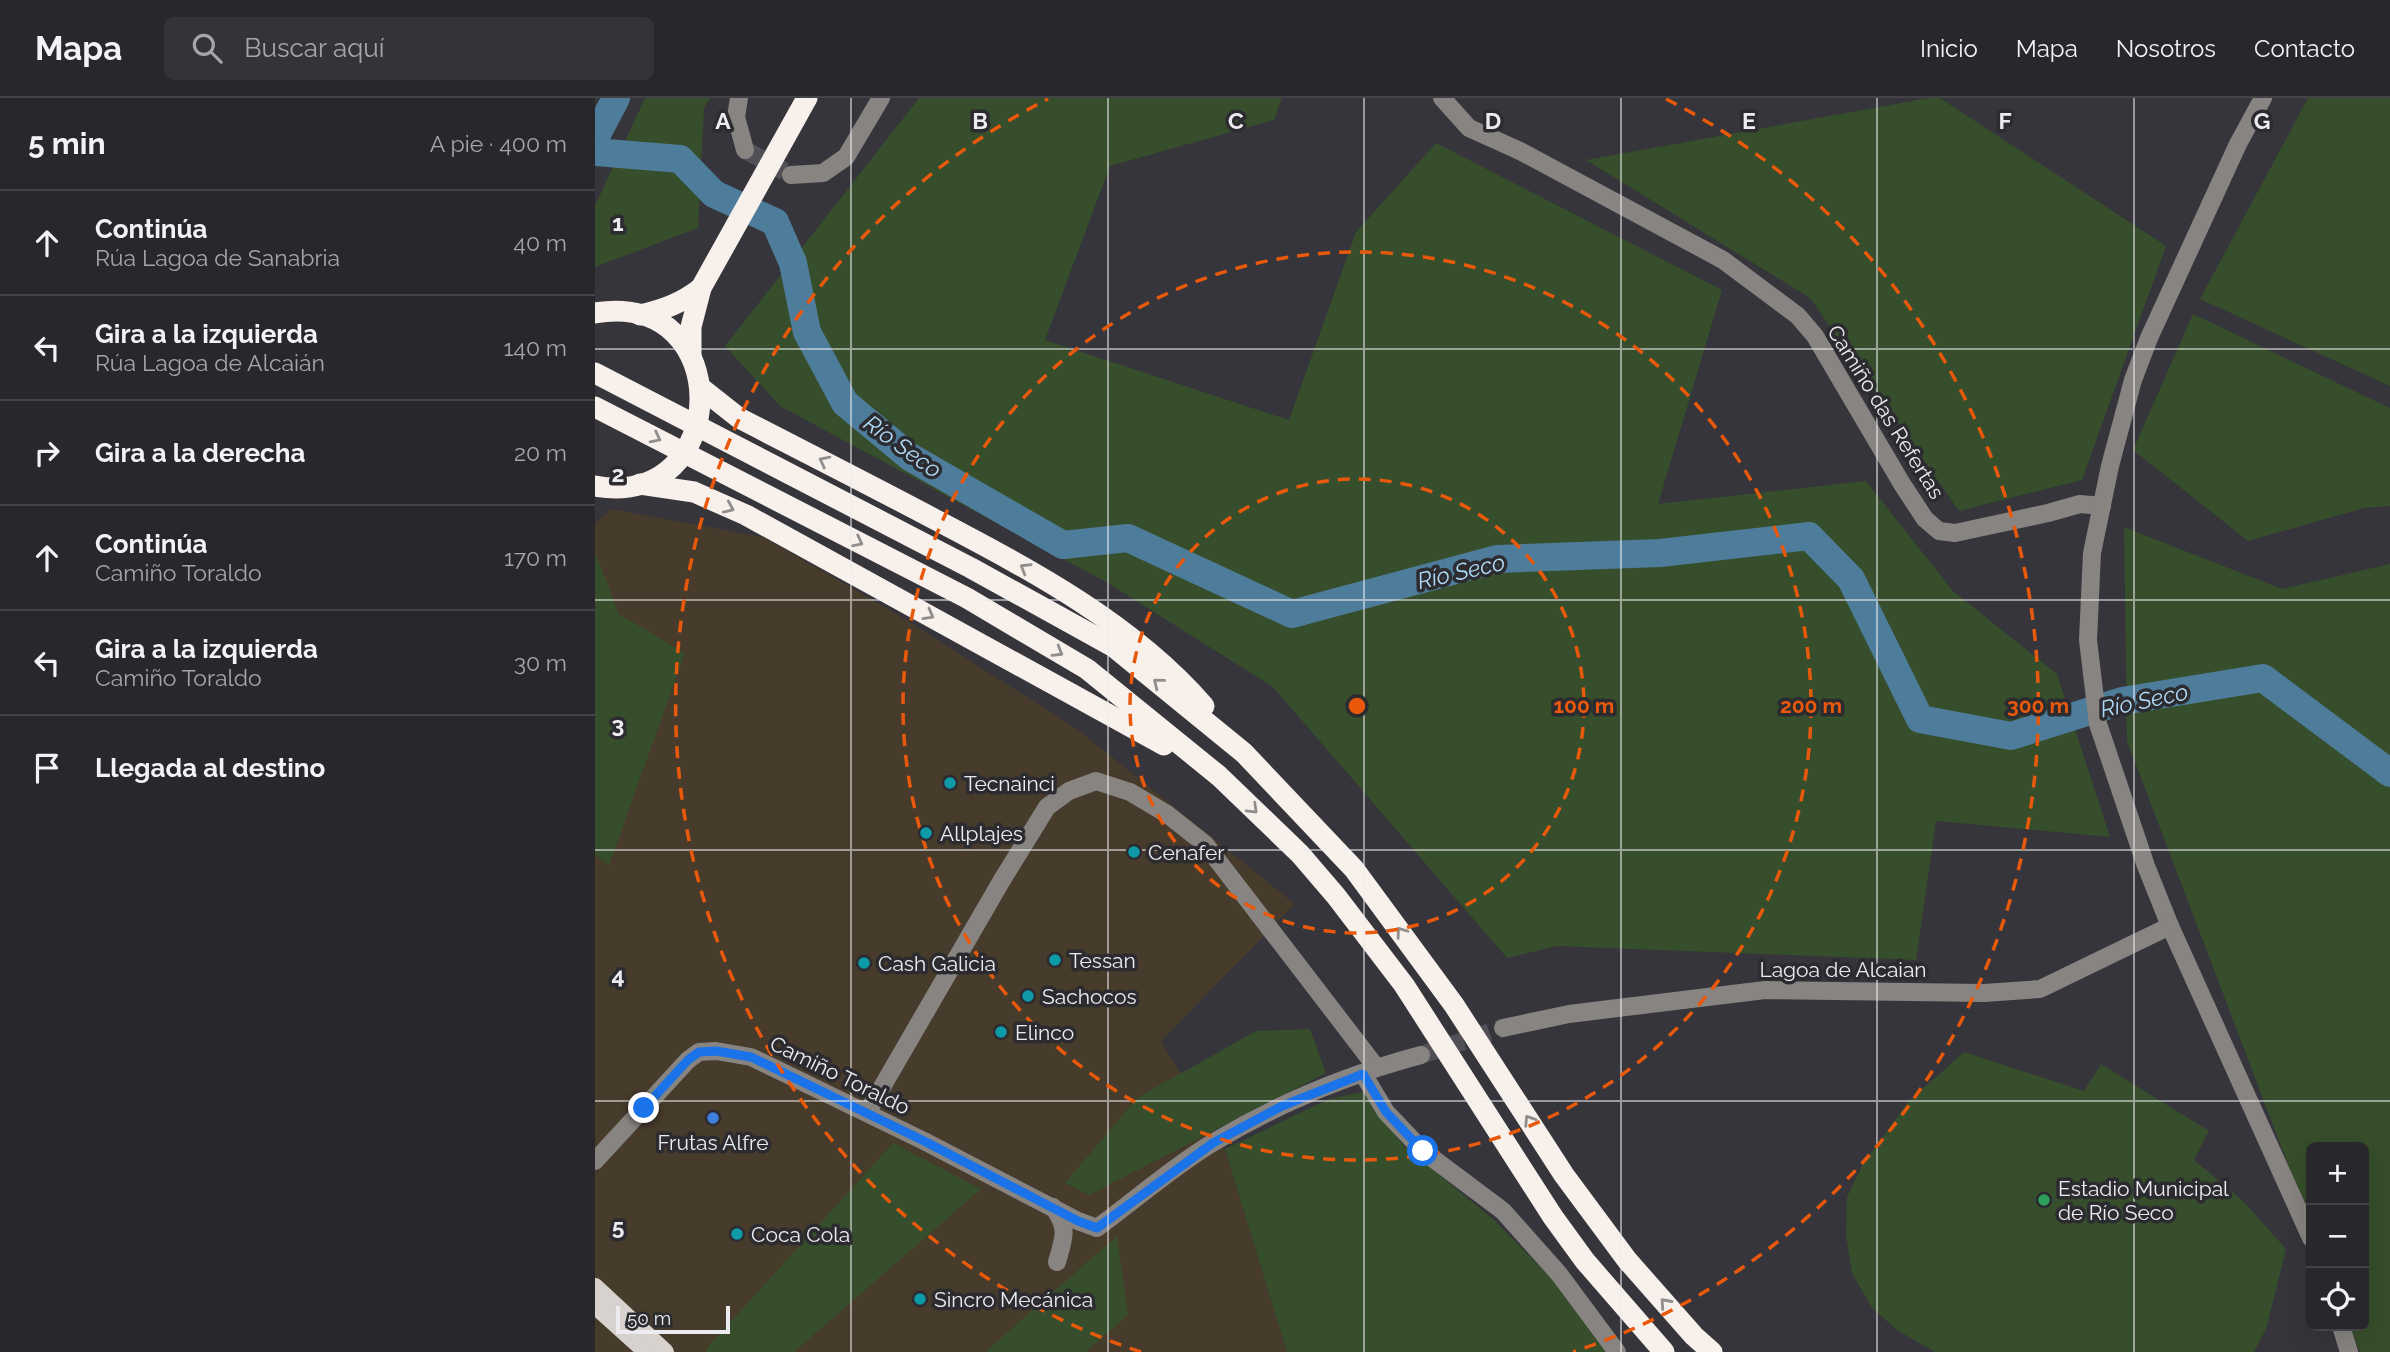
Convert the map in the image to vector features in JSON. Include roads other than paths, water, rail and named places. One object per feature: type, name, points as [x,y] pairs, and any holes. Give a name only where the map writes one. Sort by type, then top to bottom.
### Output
[{"type":"highway","points":[[640,484],[667,470],[684,453],[696,432],[701,398],[691,356],[691,327],[701,288],[807,98]]},
{"type":"highway","points":[[640,315],[670,308],[690,298],[701,288]]},
{"type":"highway","points":[[596,312],[640,315],[670,330],[691,356]]},
{"type":"highway","points":[[595,373],[971,568],[1114,647],[1244,753]]},
{"type":"highway","points":[[701,398],[1015,562],[1071,596],[1179,678],[1244,753],[1354,869],[1454,1005],[1564,1175],[1626,1260],[1711,1352]]},
{"type":"highway","points":[[595,407],[967,598],[1087,669],[1219,776],[1300,854],[1336,896],[1404,985],[1553,1217],[1585,1261],[1664,1352]]},
{"type":"highway","points":[[599,488],[640,484],[694,492],[746,515],[1219,776]]},
{"type":"main road","points":[[595,1287],[665,1352]]},
{"type":"main road","points":[[595,1305],[647,1352]]},
{"type":"street","points":[[739,98],[736,117],[745,150]]},
{"type":"street","points":[[791,175],[823,173],[846,157],[881,98]]},
{"type":"street","name":"Camiño das Refertas","points":[[1442,98],[1469,128],[1520,151],[1723,260],[1798,316],[1815,336],[1902,484],[1925,519],[1939,531],[1955,533],[2080,504],[2102,506]]},
{"type":"street","points":[[2263,98],[2238,144],[2149,338],[2133,380],[2092,553],[2088,640],[2098,724],[2146,866],[2170,926],[2306,1226]]},
{"type":"street","points":[[867,1114],[1040,818],[1048,807],[1069,791],[1096,781],[1130,792],[1167,814],[1205,844],[1369,1071],[1386,1112],[1423,1151],[1503,1211],[1559,1273],[1617,1352]]},
{"type":"street","name":"Lagoa de Alcaian","points":[[1503,1028],[1569,1014],[1765,990],[1984,993],[2040,989],[2170,926]]},
{"type":"street","name":"Camiño Toraldo","points":[[595,1161],[688,1060],[699,1052],[716,1051],[751,1057],[1078,1221],[1097,1228],[1213,1143],[1282,1106],[1369,1071]]},
{"type":"street","points":[[1369,1071],[1421,1055]]},
{"type":"street","points":[[1053,1207],[1066,1230],[1057,1262]]},
{"type":"street","points":[[2343,1331],[2349,1352]]},
{"type":"waterway","name":"Río Seco","points":[[595,138],[616,98]]},
{"type":"waterway","name":"Río Seco","points":[[595,152],[680,159],[714,194],[775,222],[793,263],[807,332],[845,403],[910,457],[1063,545],[1128,538],[1292,614],[1497,559],[1660,553],[1809,536],[1851,579],[1920,719],[2011,736],[2122,701],[2263,678],[2390,773]]},
{"type":"tunnel","points":[[745,150],[791,175]]},
{"type":"tunnel","points":[[1421,1055],[1503,1028]]},
{"type":"place","name":"Tecnainci","points":[[950,783]]},
{"type":"place","name":"Allplajes","points":[[926,833]]},
{"type":"place","name":"Cenafer","points":[[1134,852]]},
{"type":"place","name":"Tessan","points":[[1055,960]]},
{"type":"place","name":"Cash Galicia","points":[[864,963]]},
{"type":"place","name":"Sachocos","points":[[1028,996]]},
{"type":"place","name":"Elinco","points":[[1001,1032]]},
{"type":"place","name":"Frutas Alfre","points":[[713,1118]]},
{"type":"place","name":"Estadio Municipal de Río Seco","points":[[2044,1200]]},
{"type":"place","name":"Coca Cola","points":[[737,1234]]},
{"type":"place","name":"Sincro Mecánica","points":[[920,1299]]}]
